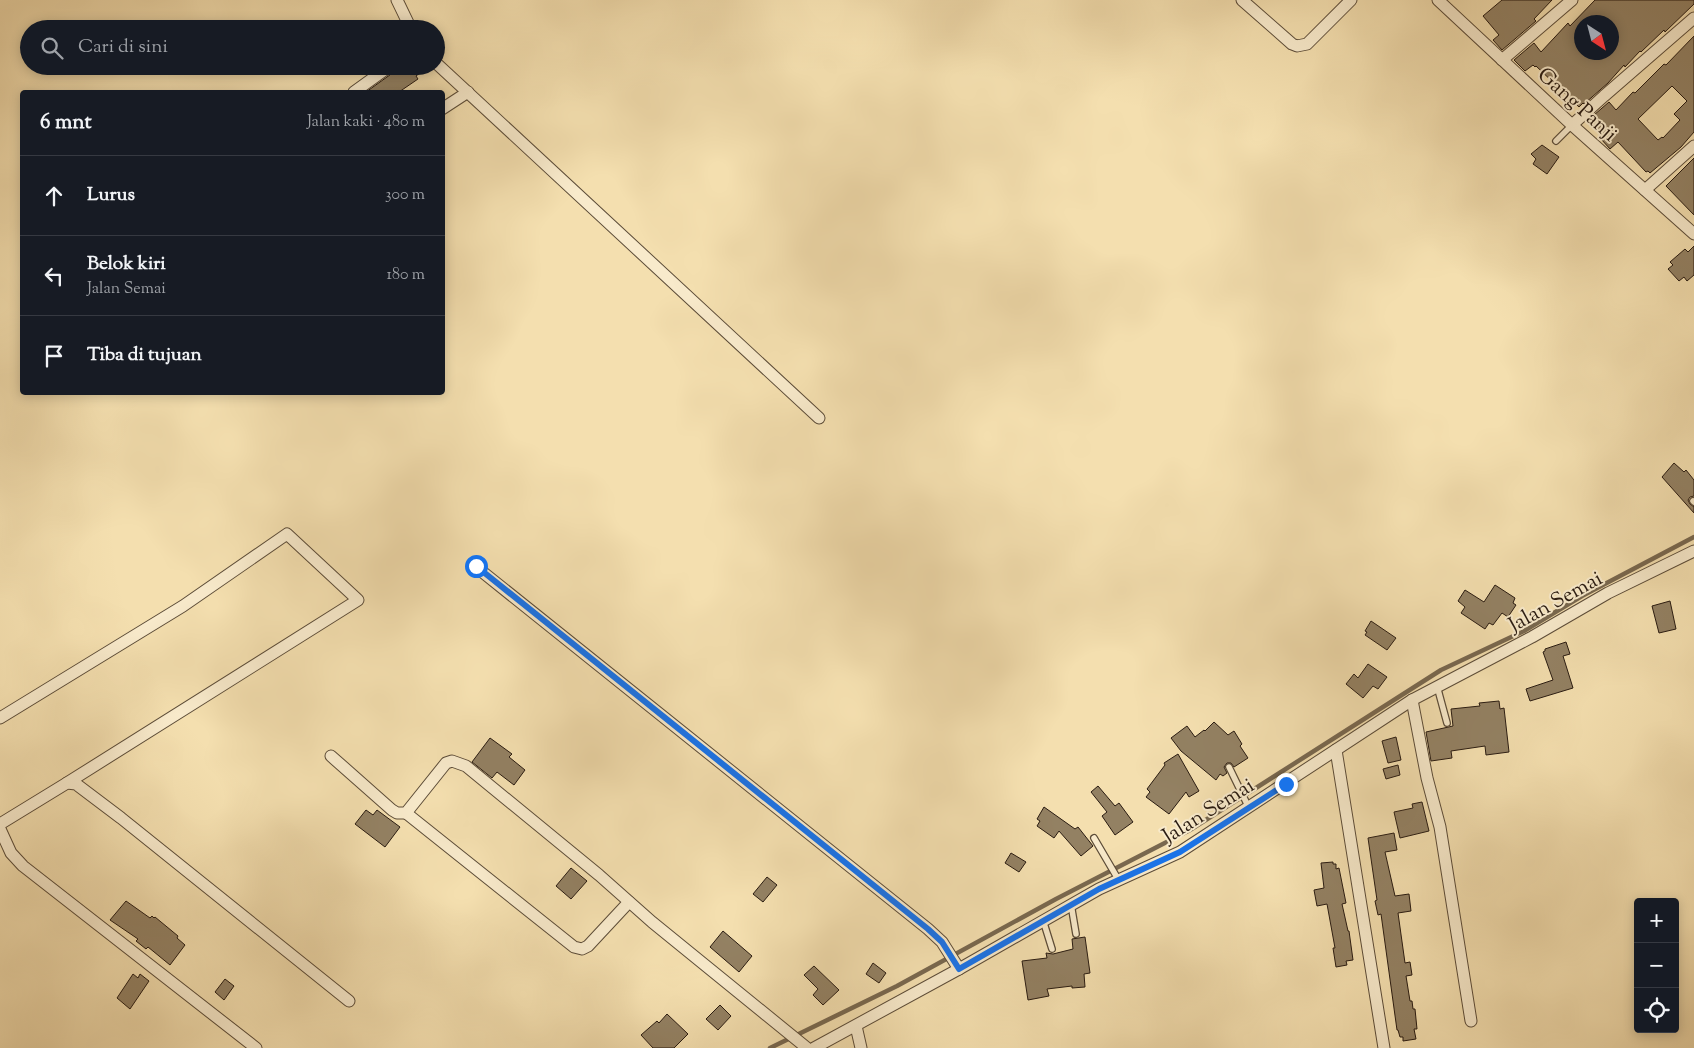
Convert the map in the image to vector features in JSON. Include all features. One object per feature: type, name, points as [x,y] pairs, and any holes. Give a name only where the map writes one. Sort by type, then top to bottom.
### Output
[{"type":"street","points":[[397,0],[407,20]]},
{"type":"street","points":[[1242,0],[1292,44],[1297,46],[1307,44],[1351,0]]},
{"type":"street","name":"Gang Panji","points":[[1438,0],[1572,125],[1694,234]]},
{"type":"street","points":[[1502,60],[1572,0]]},
{"type":"street","points":[[1572,125],[1694,18]]},
{"type":"street","points":[[445,70],[819,418]]},
{"type":"street","points":[[357,90],[378,75]]},
{"type":"street","points":[[445,107],[468,92]]},
{"type":"street","points":[[1645,190],[1694,146]]},
{"type":"street","points":[[0,718],[183,606],[287,534],[358,600],[0,824]]},
{"type":"street","name":"Jalan Semai","points":[[808,1047],[856,1026],[957,966],[1071,904],[1116,876],[1180,852],[1247,804],[1336,750],[1412,700],[1532,637],[1608,593],[1694,551]]},
{"type":"street","points":[[476,566],[942,942],[957,966]]},
{"type":"street","points":[[1412,700],[1427,778],[1440,827],[1470,1021]]},
{"type":"street","points":[[1336,750],[1384,1048]]},
{"type":"street","points":[[331,756],[392,810],[397,813],[406,813],[574,947],[582,949],[588,946],[629,902]]},
{"type":"street","points":[[406,813],[443,766],[452,760],[466,766],[592,868],[629,902],[786,1031],[808,1047]]},
{"type":"street","points":[[66,783],[76,784],[121,818],[349,1001]]},
{"type":"street","points":[[0,829],[11,853],[23,866],[256,1048]]},
{"type":"street","points":[[856,1026],[861,1048]]},
{"type":"lane","points":[[1556,142],[1572,125]]},
{"type":"lane","points":[[1437,686],[1446,723]]},
{"type":"lane","points":[[1229,767],[1247,804]]},
{"type":"lane","points":[[1094,838],[1116,876]]},
{"type":"lane","points":[[1071,904],[1076,934]]},
{"type":"lane","points":[[1043,920],[1052,949]]},
{"type":"building","points":[[1502,0],[1552,0],[1534,19],[1536,21],[1502,50],[1493,40],[1499,35],[1483,16]]},
{"type":"building","points":[[1595,0],[1694,0],[1694,4],[1665,32],[1664,30],[1625,67],[1624,65],[1608,83],[1579,107],[1536,66],[1533,65],[1525,71],[1514,60],[1534,43],[1541,52],[1568,23],[1570,26],[1574,22],[1574,60],[1619,60],[1619,15],[1581,15]]},
{"type":"building","points":[[1694,36],[1694,132],[1681,147],[1650,173],[1646,172],[1618,142],[1610,149],[1601,139],[1604,136],[1592,123],[1597,118],[1594,115],[1609,102],[1616,110],[1664,64],[1666,65]],"holes":[[[1672,86],[1687,101],[1674,114],[1680,120],[1663,138],[1658,140],[1638,119]]]},
{"type":"building","points":[[390,75],[417,75],[418,79],[402,90],[369,90]]},
{"type":"building","points":[[1542,145],[1559,157],[1547,174],[1533,164],[1536,159],[1531,154]]},
{"type":"building","points":[[1694,158],[1694,215],[1666,186]]},
{"type":"building","points":[[1694,246],[1694,275],[1687,281],[1684,277],[1679,281],[1668,269],[1673,265],[1670,262],[1685,249],[1688,252]]},
{"type":"building","points":[[1674,463],[1684,472],[1686,470],[1694,480],[1694,496],[1688,500],[1694,507],[1694,513],[1662,477]]},
{"type":"building","points":[[1495,585],[1515,598],[1513,603],[1516,605],[1508,617],[1502,613],[1493,625],[1489,623],[1485,629],[1461,613],[1465,607],[1458,601],[1465,590],[1484,602]]},
{"type":"building","points":[[1670,601],[1676,629],[1659,633],[1652,606]]},
{"type":"building","points":[[1371,621],[1396,638],[1387,650],[1365,635],[1367,632],[1365,631]]},
{"type":"building","points":[[1566,642],[1570,654],[1563,656],[1573,688],[1530,701],[1526,689],[1553,680],[1543,652],[1545,649]]},
{"type":"building","points":[[1368,664],[1387,677],[1378,689],[1373,686],[1363,698],[1346,684],[1354,674],[1358,678]]},
{"type":"building","points":[[1499,701],[1500,709],[1504,708],[1509,752],[1486,755],[1485,746],[1451,751],[1452,758],[1431,761],[1426,732],[1453,726],[1451,709],[1480,706],[1479,703]]},
{"type":"building","points":[[1214,722],[1228,735],[1234,731],[1242,744],[1240,746],[1248,758],[1234,767],[1231,763],[1227,763],[1224,767],[1227,773],[1223,776],[1220,774],[1216,780],[1181,751],[1171,738],[1187,726],[1195,737]]},
{"type":"building","points":[[1396,737],[1401,760],[1388,763],[1382,741]]},
{"type":"building","points":[[490,738],[512,754],[509,757],[525,770],[514,785],[497,772],[492,778],[472,762]]},
{"type":"building","points":[[1178,754],[1199,791],[1189,797],[1186,792],[1169,814],[1146,797],[1150,792],[1147,789],[1165,765],[1164,763]]},
{"type":"building","points":[[1398,765],[1400,775],[1386,779],[1383,769]]},
{"type":"building","points":[[1098,786],[1115,806],[1119,803],[1133,822],[1115,835],[1102,816],[1107,812],[1091,792]]},
{"type":"building","points":[[1422,802],[1429,831],[1400,838],[1394,812],[1413,808],[1412,804]]},
{"type":"building","points":[[1044,807],[1075,829],[1078,827],[1093,846],[1081,856],[1059,831],[1054,838],[1037,826],[1040,821],[1037,819]]},
{"type":"building","points":[[366,810],[373,815],[377,810],[400,827],[385,847],[355,824]]},
{"type":"building","points":[[1394,833],[1397,850],[1385,852],[1395,896],[1409,894],[1411,911],[1398,913],[1405,963],[1410,962],[1412,975],[1406,976],[1410,1001],[1412,1001],[1413,1009],[1415,1009],[1417,1029],[1414,1029],[1416,1039],[1403,1041],[1403,1037],[1400,1037],[1397,1030],[1381,914],[1378,915],[1375,901],[1377,900],[1368,838]]},
{"type":"building","points":[[1011,853],[1026,862],[1019,872],[1005,863]]},
{"type":"building","points":[[1333,862],[1333,864],[1336,864],[1336,869],[1339,868],[1346,903],[1342,904],[1349,931],[1353,960],[1346,961],[1347,965],[1336,967],[1333,948],[1335,948],[1327,904],[1317,906],[1314,890],[1324,888],[1321,863]]},
{"type":"building","points":[[571,868],[587,881],[571,899],[556,886]]},
{"type":"building","points":[[767,877],[777,885],[763,902],[753,894]]},
{"type":"building","points":[[126,901],[150,918],[152,916],[155,917],[178,936],[177,938],[185,945],[170,965],[148,947],[146,949],[136,941],[138,939],[110,920]]},
{"type":"building","points":[[723,931],[752,956],[739,972],[710,947]]},
{"type":"building","points":[[1085,937],[1090,973],[1084,974],[1085,987],[1072,988],[1072,986],[1047,989],[1049,996],[1028,1000],[1022,961],[1047,958],[1046,953],[1053,954],[1073,949],[1072,939]]},
{"type":"building","points":[[873,963],[886,973],[879,983],[866,974]]},
{"type":"building","points":[[814,966],[839,990],[823,1005],[813,995],[818,989],[804,975]]},
{"type":"building","points":[[133,974],[138,978],[140,974],[149,981],[130,1009],[117,998]]},
{"type":"building","points":[[225,979],[234,986],[224,1000],[215,992]]},
{"type":"building","points":[[720,1005],[731,1016],[718,1030],[706,1019]]},
{"type":"building","points":[[667,1014],[688,1034],[674,1048],[653,1048],[641,1035],[657,1021],[659,1023]]},
{"type":"waterway","points":[[770,1048],[897,986],[1056,899],[1190,830],[1441,670],[1524,631],[1582,596],[1694,537]]},
{"type":"route","points":[[476,566],[928,929],[942,942],[959,969],[1099,889],[1180,852],[1286,784]]}]
